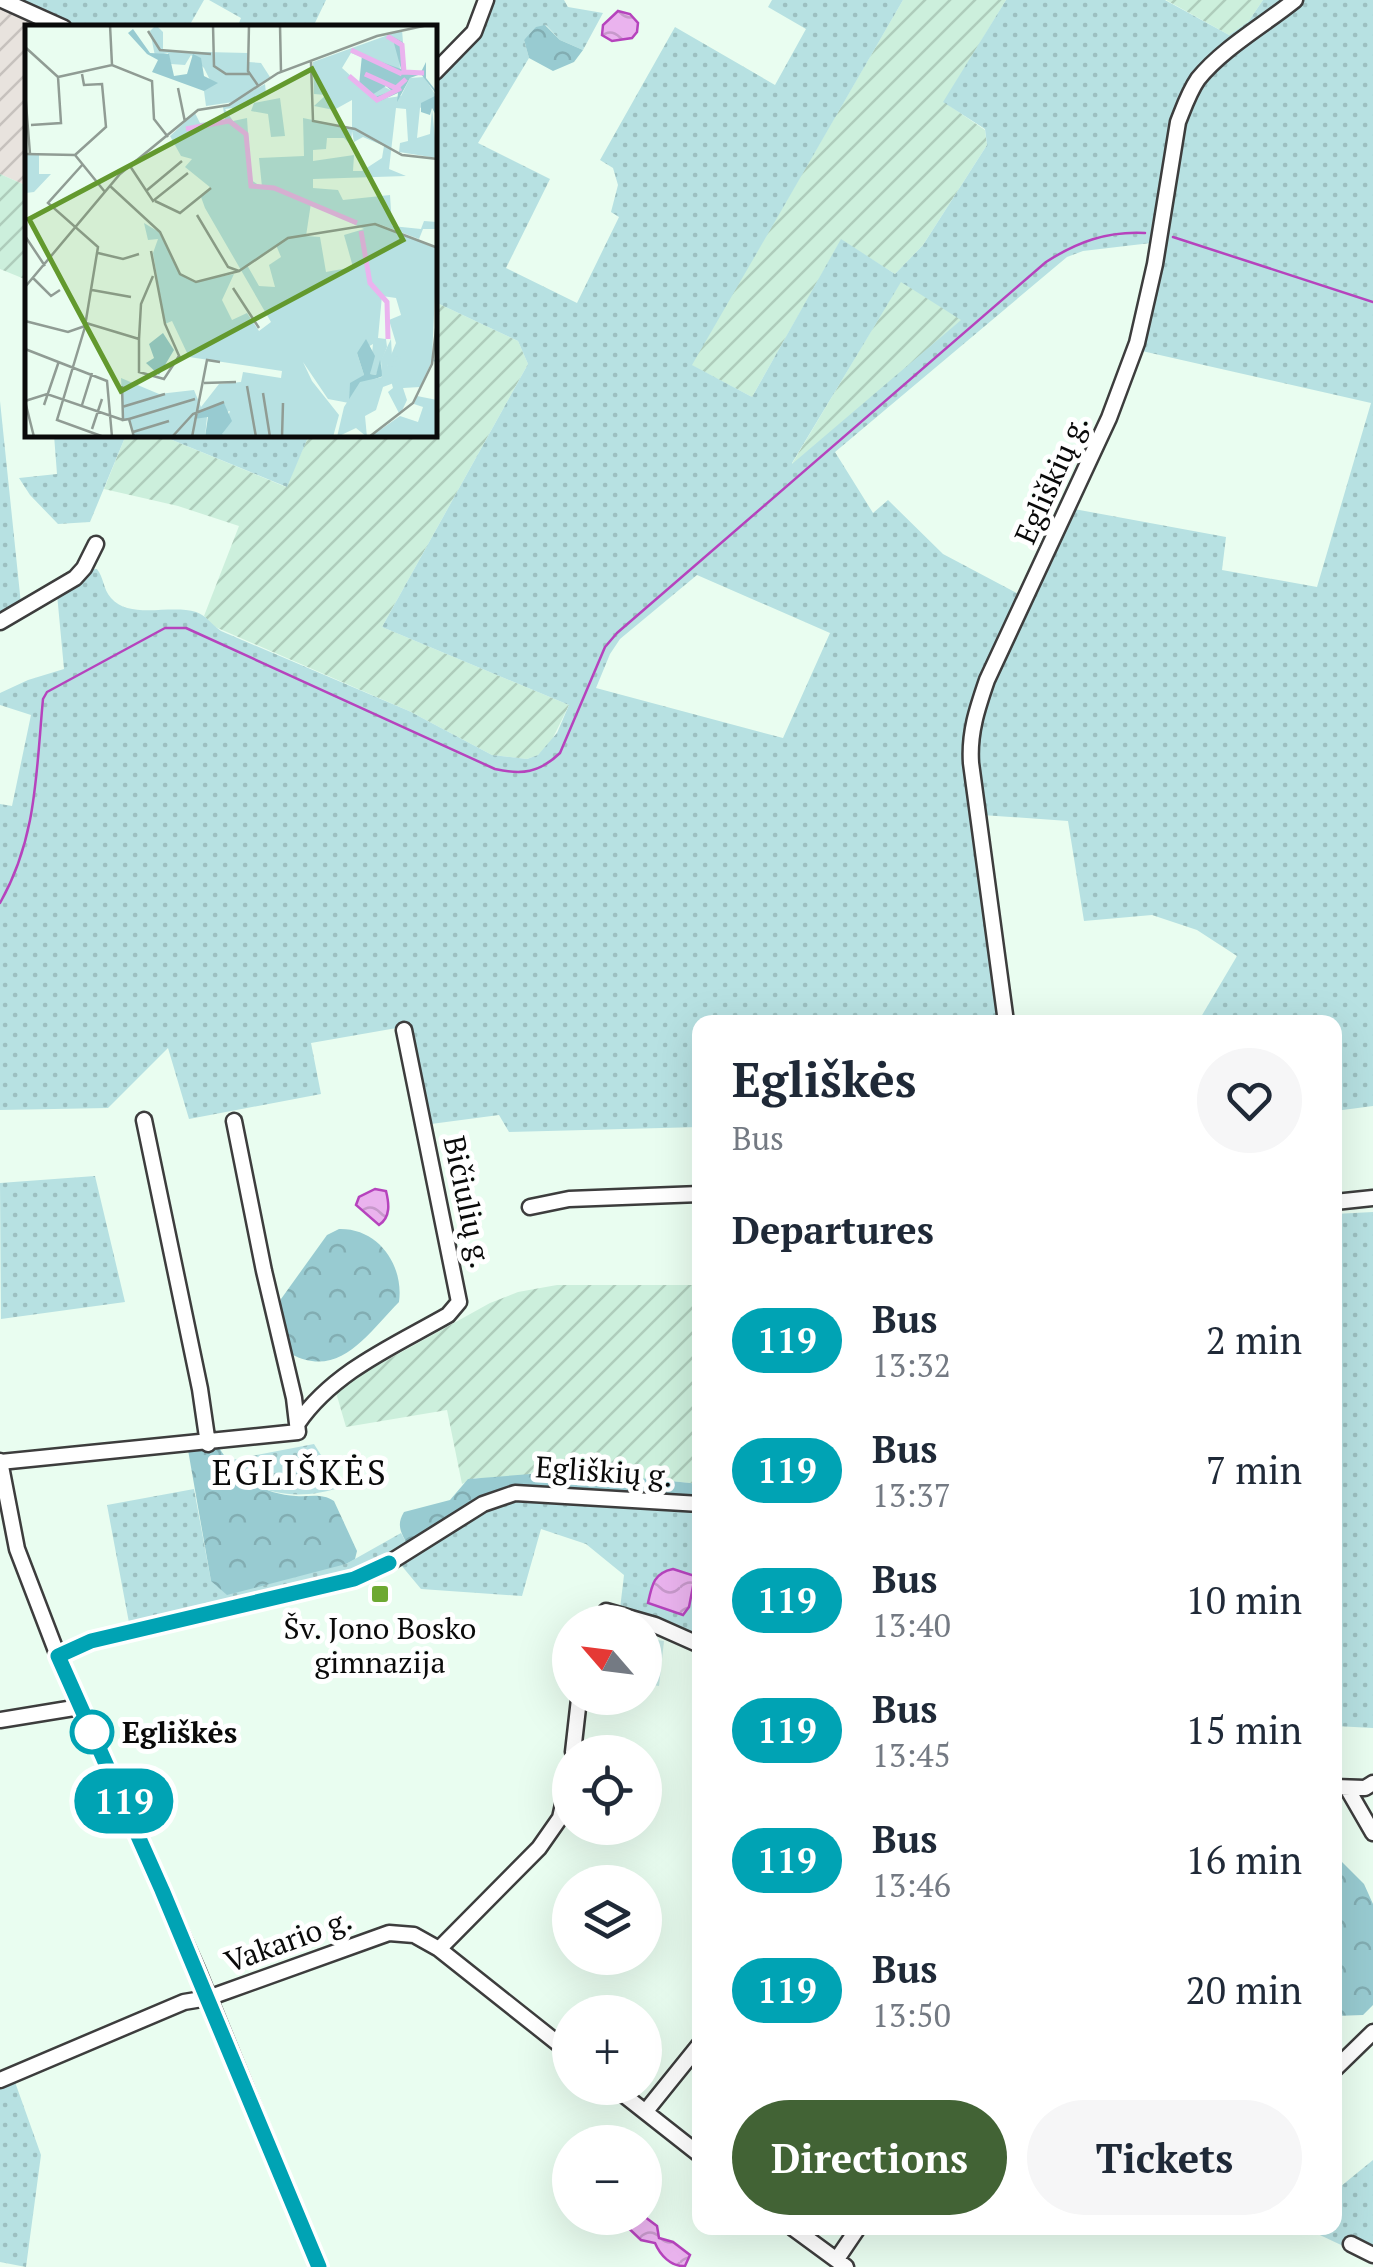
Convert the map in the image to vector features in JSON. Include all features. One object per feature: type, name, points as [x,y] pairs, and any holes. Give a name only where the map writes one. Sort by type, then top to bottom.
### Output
[{"type":"street","points":[[2,0],[57,25]]},
{"type":"street","points":[[438,69],[474,32],[486,0]]},
{"type":"street","name":"Egliškių g.","points":[[1005,1015],[971,764],[974,716],[987,680],[1109,418],[1136,343],[1152,278],[1175,137],[1186,101],[1197,81],[1214,64],[1296,0]]},
{"type":"street","points":[[0,622],[75,578],[96,544]]},
{"type":"street","name":"Bičiulių g.","points":[[298,1428],[315,1398],[341,1376],[448,1315],[459,1302],[404,1030]]},
{"type":"street","points":[[144,1120],[208,1444]]},
{"type":"street","points":[[234,1121],[298,1428],[208,1444],[0,1462],[17,1549],[58,1656],[120,1790],[319,2267]]},
{"type":"street","points":[[530,1207],[594,1198],[692,1194]]},
{"type":"street","points":[[1342,1201],[1373,1198]]},
{"type":"street","name":"Egliškių g.","points":[[58,1656],[91,1641],[354,1579],[389,1563],[483,1504],[515,1493],[692,1504]]},
{"type":"street","points":[[662,1628],[692,1641]]},
{"type":"street","points":[[0,1720],[80,1707]]},
{"type":"street","points":[[1342,1788],[1366,1788],[1373,1783]]},
{"type":"street","points":[[1342,1789],[1373,1833]]},
{"type":"street","points":[[439,1949],[539,1848],[552,1829]]},
{"type":"street","name":"Vakario g.","points":[[0,2080],[184,2002],[208,1998],[389,1934],[414,1935],[439,1949],[552,2039]]},
{"type":"street","points":[[1342,2063],[1373,2032]]},
{"type":"street","points":[[646,2111],[692,2054]]},
{"type":"street","points":[[638,2105],[692,2148]]},
{"type":"street","points":[[803,2235],[842,2263],[855,2235]]},
{"type":"street","points":[[1351,2244],[1373,2255]]},
{"type":"shaded area","points":[[14,0],[204,0],[190,25],[70,25]]},
{"type":"shaded area","points":[[209,0],[326,0],[314,25],[238,25],[241,18]]},
{"type":"shaded area","points":[[490,0],[564,0],[568,7],[603,13],[583,50],[560,40],[546,25],[524,40],[529,58],[478,143],[550,179],[506,268],[577,303],[619,217],[611,212],[618,185],[613,168],[600,160],[675,27],[775,85],[806,29],[768,7],[772,0],[903,0],[692,365],[752,397],[841,239],[895,274],[923,245],[987,145],[985,129],[943,102],[1006,0],[1165,0],[1229,35],[1248,22],[1263,0],[1285,0],[1231,42],[1174,116],[1151,243],[1083,251],[1067,257],[835,452],[873,513],[888,500],[943,554],[1024,597],[970,715],[999,1015],[692,1015],[692,1127],[509,1132],[499,1115],[431,1124],[408,1026],[311,1043],[321,1094],[189,1119],[168,1048],[108,1108],[0,1110],[0,804],[12,806],[31,715],[0,705],[0,693],[64,669],[57,594],[89,569],[97,569],[108,595],[119,605],[139,610],[200,613],[221,631],[409,711],[492,755],[527,759],[538,755],[557,733],[569,705],[382,627],[528,364],[518,341],[438,303],[438,72]],"holes":[[[901,282],[961,320],[792,464]],[[697,575],[830,633],[783,738],[596,688],[620,639]]]},
{"type":"shaded area","points":[[1304,0],[1373,0],[1373,1106],[1342,1110],[1342,1015],[1202,1015],[1237,956],[1197,930],[1152,915],[1084,921],[1068,821],[982,815],[975,738],[993,681],[1074,509],[1226,537],[1222,570],[1317,587],[1371,403],[1142,351],[1158,280],[1178,143],[1188,112],[1204,84],[1251,39]]},
{"type":"shaded area","points":[[0,3],[50,25],[25,25],[25,185],[0,174]]},
{"type":"shaded area","points":[[0,401],[21,604],[0,615]]},
{"type":"shaded area","points":[[54,438],[125,438],[90,522],[58,524],[19,478],[57,474]]},
{"type":"shaded area","points":[[167,438],[308,438],[287,487]]},
{"type":"shaded area","points":[[95,1176],[125,1302],[1,1319],[0,1183]]},
{"type":"shaded area","points":[[1373,1212],[1373,1728],[1342,1726],[1342,1214]]},
{"type":"shaded area","points":[[314,1444],[341,1487],[310,1494],[279,1493],[250,1482],[226,1461]]},
{"type":"shaded area","points":[[194,1489],[211,1581],[346,1564],[401,1533],[407,1544],[353,1573],[130,1628],[107,1505]]},
{"type":"shaded area","points":[[511,1500],[692,1509],[692,1638],[662,1626],[662,1605],[620,1605],[624,1575],[586,1544],[541,1529],[522,1596],[421,1589],[401,1565],[484,1509]]},
{"type":"shaded area","points":[[15,2082],[41,2155],[26,2267],[0,2262],[0,2087]]},
{"type":"shaded area","points":[[1373,2160],[1373,2260],[1320,2235],[1342,2235],[1342,2185]]},
{"type":"green space","points":[[903,0],[1006,0],[944,102],[985,130],[987,145],[923,245],[895,274],[841,240],[752,397],[691,365]]},
{"type":"green space","points":[[1166,0],[1263,0],[1248,22],[1229,35]]},
{"type":"green space","points":[[545,25],[560,40],[583,50],[574,62],[553,71],[529,58],[524,40],[536,27]]},
{"type":"green space","points":[[0,174],[25,185],[25,279],[0,269]]},
{"type":"green space","points":[[901,281],[962,320],[790,467]]},
{"type":"green space","points":[[438,303],[518,341],[528,364],[382,627],[569,705],[550,744],[527,759],[492,755],[409,711],[213,626],[204,616],[239,526],[178,506],[104,489],[125,438],[167,438],[286,487],[308,438],[438,438]]},
{"type":"green space","points":[[339,1229],[366,1235],[386,1252],[397,1275],[399,1302],[352,1349],[339,1357],[308,1361],[291,1354],[278,1315],[281,1299],[327,1235]]},
{"type":"green space","points":[[557,1285],[692,1285],[692,1483],[570,1471],[475,1478],[462,1484],[447,1410],[346,1427],[335,1389],[490,1303],[518,1292]]},
{"type":"green space","points":[[218,1446],[232,1466],[260,1487],[334,1501],[357,1551],[355,1559],[227,1595],[211,1581],[188,1450]]},
{"type":"green space","points":[[570,1471],[692,1483],[692,1498],[511,1490],[407,1544],[400,1525],[404,1512],[450,1500],[468,1479]]},
{"type":"green space","points":[[1342,1862],[1364,1884],[1373,1904],[1373,2005],[1363,2015],[1342,2016]]},
{"type":"water","points":[[618,11],[630,14],[638,23],[637,32],[632,38],[612,41],[602,35],[603,25]]},
{"type":"water","points":[[375,1189],[386,1191],[388,1200],[387,1214],[379,1225],[356,1205],[359,1197]]},
{"type":"water","points":[[673,1569],[692,1575],[689,1607],[683,1615],[648,1603],[655,1580]]},
{"type":"water","points":[[636,2235],[658,2235],[690,2255],[685,2266],[680,2266],[663,2256],[655,2243]]},
{"type":"waterway","points":[[0,903],[28,829],[43,699],[47,692],[165,628],[186,628],[495,769],[522,772],[537,768],[560,753],[605,647],[617,633],[1046,262],[1093,239],[1145,233]]},
{"type":"waterway","points":[[1173,237],[1373,302]]},
{"type":"bus line","name":"119","points":[[319,2267],[120,1790],[58,1656],[91,1641],[354,1579],[389,1563]]},
{"type":"place","name":"Šv. Jono Bosko gimnazija","points":[[380,1594]]},
{"type":"place","name":"Egliškės","points":[[92,1732]]},
{"type":"district","name":"EGLIŠKĖS","points":[[300,1472]]}]
